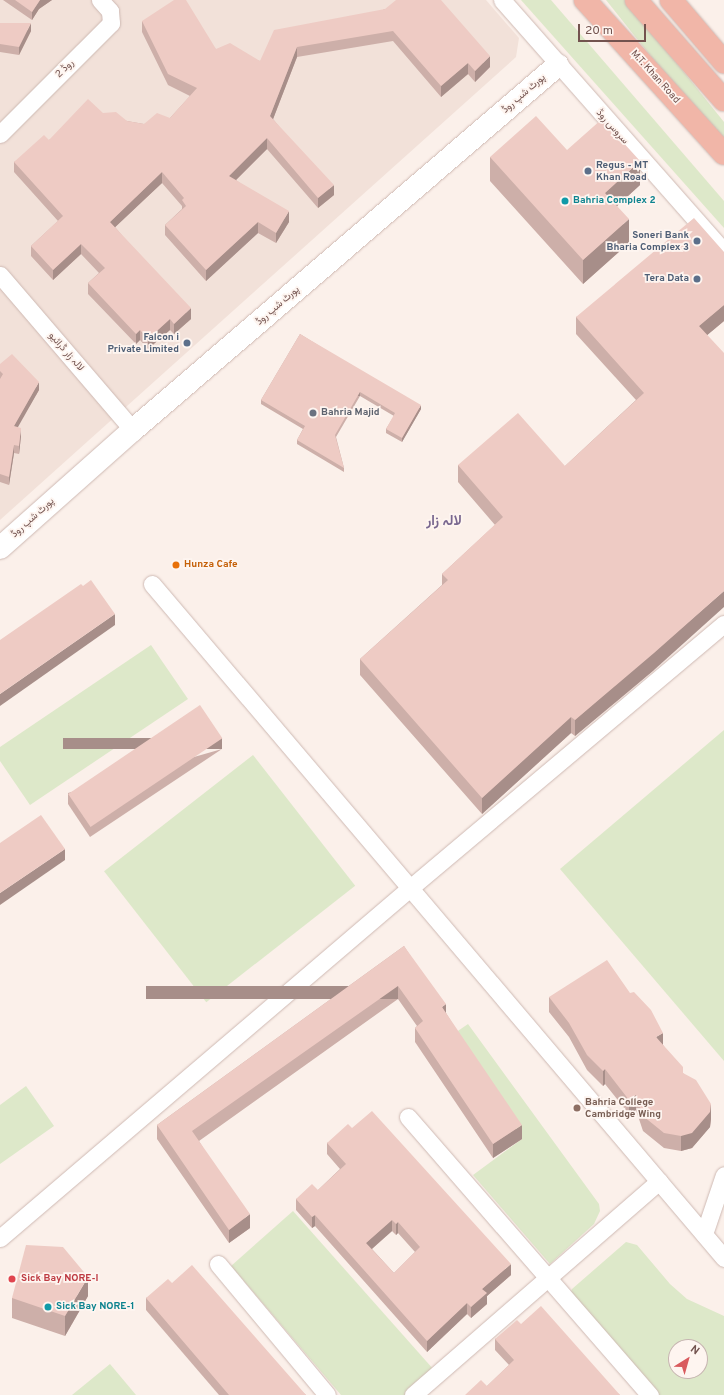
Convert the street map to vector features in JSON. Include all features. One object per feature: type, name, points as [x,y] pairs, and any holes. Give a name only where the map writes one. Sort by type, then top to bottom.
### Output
[{"type":"highway","name":"M.T. Khan Road","points":[[585,0],[724,154]]},
{"type":"highway","points":[[590,0],[613,30]]},
{"type":"highway","points":[[636,0],[724,100]]},
{"type":"highway","points":[[671,0],[724,62]]},
{"type":"street","name":"روڈ 2","points":[[0,134],[111,22],[110,11],[100,0]]},
{"type":"street","name":"سروس روڈ","points":[[502,0],[724,252]]},
{"type":"street","name":"پورٹ شپ روڈ","points":[[0,548],[133,430],[558,65]]},
{"type":"street","name":"لالہ زار ڈرائیو","points":[[0,275],[133,430]]},
{"type":"street","points":[[152,584],[724,1258]]},
{"type":"street","points":[[0,1238],[410,888],[724,624]]},
{"type":"street","points":[[408,1117],[546,1279],[650,1395]]},
{"type":"street","points":[[704,1234],[724,1175]]},
{"type":"street","points":[[413,1395],[658,1181]]},
{"type":"street","points":[[218,1264],[327,1395]]},
{"type":"shaded area","points":[[0,0],[486,0],[519,38],[516,57],[0,520]]},
{"type":"green space","points":[[521,0],[551,0],[724,201],[724,228]]},
{"type":"green space","points":[[606,0],[626,0],[724,122],[724,148]]},
{"type":"green space","points":[[151,645],[188,699],[30,805],[0,761],[0,747]]},
{"type":"green space","points":[[724,730],[724,1061],[560,869]]},
{"type":"green space","points":[[253,755],[355,886],[206,1002],[104,871]]},
{"type":"green space","points":[[468,1024],[599,1204],[600,1211],[594,1224],[550,1264],[473,1175],[522,1139],[452,1035]]},
{"type":"green space","points":[[26,1086],[54,1126],[0,1164],[0,1105]]},
{"type":"green space","points":[[293,1211],[434,1370],[406,1395],[341,1395],[231,1266]]},
{"type":"green space","points":[[626,1242],[637,1245],[670,1284],[687,1299],[724,1316],[724,1395],[653,1395],[570,1295],[572,1289]]},
{"type":"green space","points":[[110,1364],[136,1395],[72,1395]]},
{"type":"building","points":[[15,0],[40,0],[32,12]]},
{"type":"building","points":[[174,0],[186,0],[216,49],[230,43],[260,61],[274,30],[385,9],[396,0],[441,0],[490,56],[475,71],[468,63],[441,86],[393,31],[297,47],[270,116],[334,185],[318,198],[267,138],[229,176],[289,211],[276,233],[258,222],[206,270],[165,225],[186,206],[182,200],[184,198],[162,172],[110,222],[191,308],[174,324],[170,319],[148,339],[140,330],[136,334],[88,283],[105,268],[81,244],[53,270],[31,246],[63,216],[14,162],[44,135],[49,140],[88,99],[103,113],[116,112],[127,121],[144,124],[157,113],[170,118],[197,88],[168,74],[142,21]]},
{"type":"building","points":[[0,23],[31,23],[19,47],[0,44]]},
{"type":"building","name":"Bahria Complex 2","points":[[536,116],[567,150],[602,119],[640,161],[605,193],[629,219],[583,260],[490,157]]},
{"type":"building","points":[[694,218],[724,252],[724,305],[699,326],[724,353],[724,591],[575,720],[571,717],[482,798],[360,659],[448,580],[442,574],[503,517],[458,465],[518,413],[565,466],[644,393],[576,317]]},
{"type":"building","name":"Bahria Majid","points":[[300,334],[421,405],[402,438],[386,429],[395,413],[360,392],[335,435],[344,468],[297,440],[305,426],[261,400]]},
{"type":"building","points":[[12,354],[39,382],[14,426],[21,428],[19,446],[14,445],[9,477],[0,474],[0,379],[3,374],[0,371],[0,364]]},
{"type":"building","points":[[91,580],[115,614],[0,694],[0,640],[81,584],[83,586]]},
{"type":"building","points":[[200,705],[222,738],[91,827],[68,794]]},
{"type":"building","points":[[41,815],[65,849],[0,893],[0,843]]},
{"type":"building","points":[[404,946],[446,1004],[442,1007],[522,1125],[493,1144],[415,1028],[423,1021],[398,986],[192,1131],[250,1214],[229,1230],[157,1125]]},
{"type":"building","points":[[607,960],[630,993],[634,992],[651,1010],[663,1033],[656,1037],[683,1067],[683,1073],[696,1080],[711,1104],[710,1112],[692,1133],[681,1136],[664,1133],[643,1116],[636,1095],[629,1100],[605,1069],[603,1071],[587,1055],[569,1023],[549,997]]},
{"type":"building","points":[[372,1111],[511,1264],[482,1289],[487,1293],[471,1307],[467,1303],[427,1341],[315,1215],[312,1217],[296,1199],[312,1184],[318,1190],[346,1164],[327,1143],[348,1124],[352,1128]],"holes":[[[392,1220],[396,1224],[398,1222],[420,1247],[394,1273],[366,1243]]]},
{"type":"building","name":"Sick Bay NORE-1","points":[[26,1245],[63,1247],[88,1277],[65,1316],[12,1298]]},
{"type":"building","points":[[192,1265],[306,1395],[229,1395],[146,1298],[168,1279],[172,1283]]},
{"type":"building","points":[[541,1306],[620,1395],[465,1395],[481,1380],[487,1386],[514,1360],[495,1339],[517,1320],[521,1324]]},
{"type":"place","name":"Regus - MT Khan Road","points":[[588,171]]},
{"type":"place","name":"Bahria Complex 2","points":[[565,201]]},
{"type":"place","name":"Soneri Bank Bharia Complex 3","points":[[697,241]]},
{"type":"place","name":"Tera Data","points":[[697,279]]},
{"type":"place","name":"Falcon i Private Limited","points":[[187,343]]},
{"type":"place","name":"Bahria Majid","points":[[313,413]]},
{"type":"place","name":"Hunza Cafe","points":[[176,565]]},
{"type":"place","name":"Bahria College Cambridge Wing","points":[[577,1108]]},
{"type":"place","name":"Sick Bay NORE-I","points":[[12,1279]]},
{"type":"place","name":"Sick Bay NORE-1","points":[[48,1307]]},
{"type":"district","name":"لالہ زار","points":[[444,522]]}]
